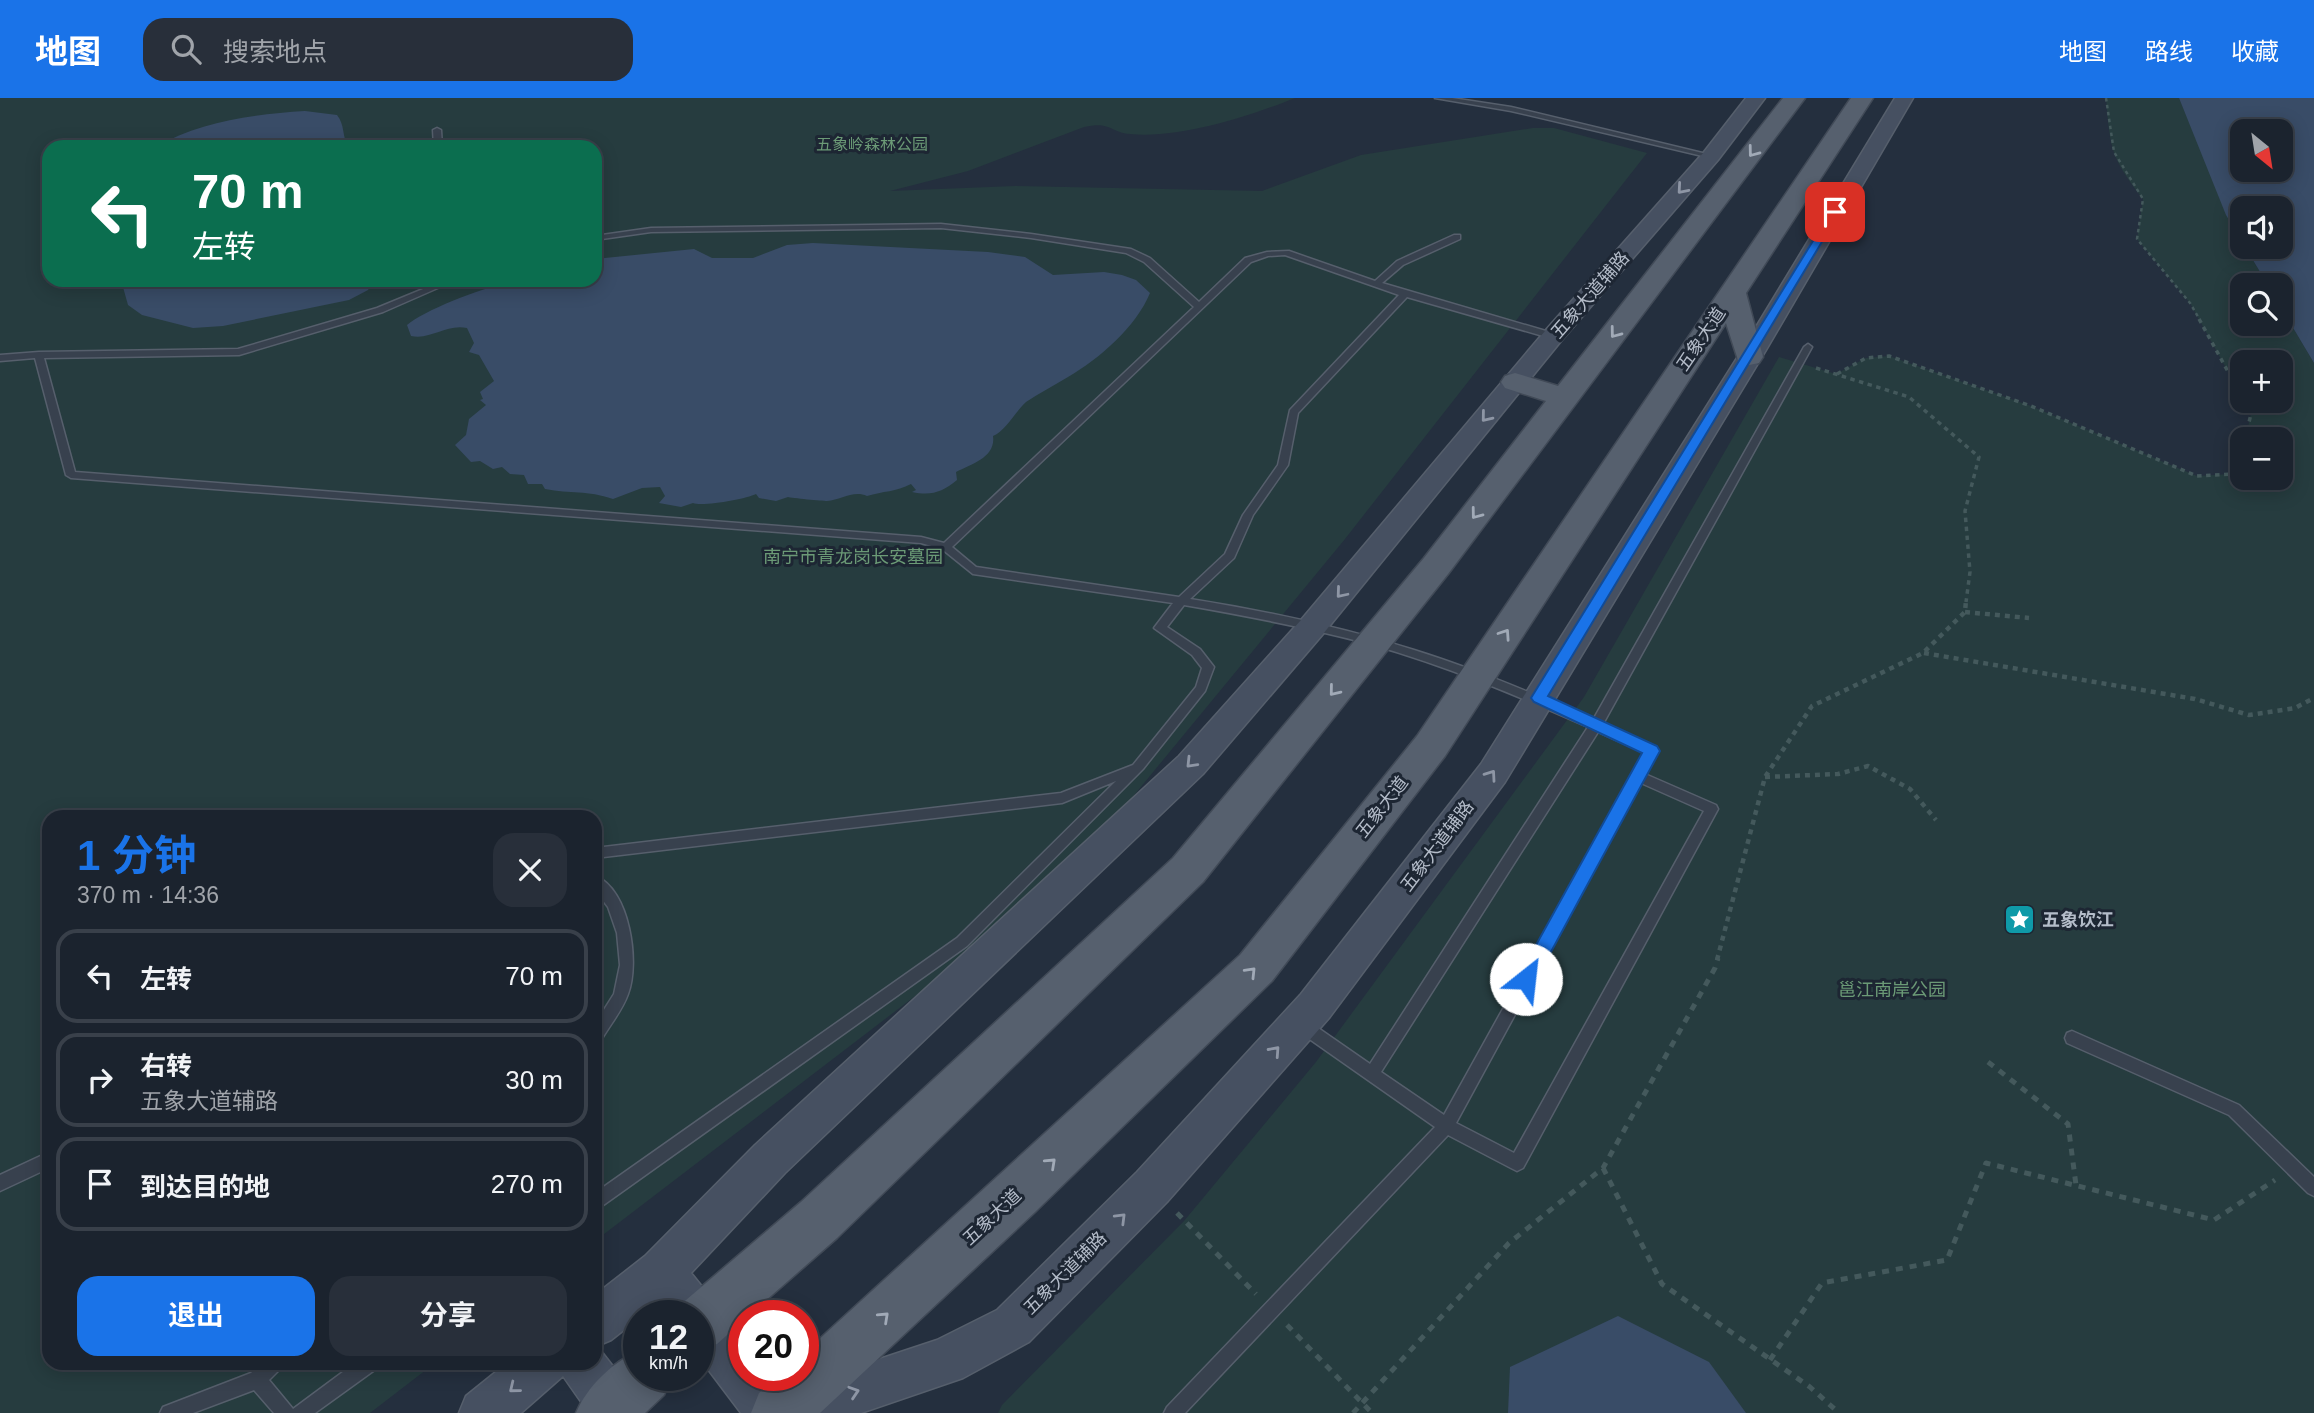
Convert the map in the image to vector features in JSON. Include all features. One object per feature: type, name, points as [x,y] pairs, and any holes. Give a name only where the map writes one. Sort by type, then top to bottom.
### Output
[{"type":"main road","points":[[714,1308],[819,1220],[1188,870],[1375,642],[1794,98]]},
{"type":"main road","name":"五象大道","points":[[779,1413],[1017,1195],[1256,968],[1431,746],[1861,98]]},
{"type":"main road","points":[[1732,292],[1749,357]]},
{"type":"main road","points":[[1516,382],[1565,398]]},
{"type":"street","name":"五象大道辅路","points":[[602,1318],[661,1272],[770,1159],[1191,765],[1312,627],[1553,336],[1711,156],[1756,98]]},
{"type":"street","name":"五象大道辅路","points":[[789,1413],[946,1362],[1013,1326],[1152,1187],[1299,1024],[1493,773],[1749,357],[1904,98]]},
{"type":"street","points":[[661,1272],[683,1300]]},
{"type":"street","points":[[714,1340],[770,1413]]},
{"type":"street","points":[[483,1413],[536,1370]]},
{"type":"street","points":[[588,1370],[621,1402]]},
{"type":"lane","points":[[1438,98],[1511,109],[1711,156]]},
{"type":"lane","points":[[438,130],[438,140]]},
{"type":"lane","points":[[602,237],[665,230],[941,226],[980,229],[1128,251],[1147,260],[1199,307]]},
{"type":"lane","points":[[1377,284],[1400,263],[1457,237]]},
{"type":"lane","points":[[946,547],[1248,260],[1267,254],[1286,253],[1405,294],[1553,336]]},
{"type":"lane","points":[[0,358],[239,352],[380,310],[435,287]]},
{"type":"lane","points":[[602,1198],[962,942],[1139,766],[1201,688],[1208,667],[1196,652],[1160,628],[1181,601],[1230,556],[1248,515],[1283,465],[1293,412],[1405,294]]},
{"type":"lane","points":[[1372,1074],[1596,725],[1808,347]]},
{"type":"lane","points":[[39,355],[71,475],[921,540],[946,547],[973,570],[1181,601],[1375,642],[1539,698],[1652,751],[1446,1126],[1178,1404],[1173,1413]]},
{"type":"lane","points":[[602,852],[1062,799],[1139,766]]},
{"type":"lane","points":[[1299,1024],[1446,1126],[1517,1163],[1712,809],[1637,776]]},
{"type":"lane","points":[[602,887],[622,925],[626,960],[621,994],[602,1025]]},
{"type":"lane","points":[[2072,1038],[2234,1110],[2314,1188]]},
{"type":"lane","points":[[0,1183],[42,1163]]},
{"type":"lane","points":[[169,1413],[257,1380],[267,1370]]},
{"type":"lane","points":[[300,1413],[360,1370]]},
{"type":"lane","points":[[257,1380],[286,1413]]},
{"type":"path","points":[[2106,98],[2109,145],[2117,165],[2143,199],[2137,239],[2190,303],[2230,375]]},
{"type":"path","points":[[1353,1413],[1509,1243],[1602,1168],[1715,968],[1765,777],[1812,706],[1923,653],[1965,612],[1970,572],[1965,511],[1979,457],[1909,397],[1836,374],[1866,358],[1889,356],[2031,406],[2197,476],[2230,474]]},
{"type":"path","points":[[1965,612],[2029,618]]},
{"type":"path","points":[[1923,653],[2194,699],[2249,715],[2295,708],[2314,698]]},
{"type":"path","points":[[1765,777],[1838,774],[1868,766],[1910,789],[1936,820]]},
{"type":"path","points":[[1988,1062],[2068,1124],[2076,1185]]},
{"type":"path","points":[[1770,1360],[1822,1283],[1947,1260],[1986,1163],[2214,1220],[2293,1167]]},
{"type":"path","points":[[1602,1168],[1662,1284],[1810,1387],[1839,1413]]},
{"type":"green space","name":"南宁市青龙岗长安墓园","points":[[0,98],[1295,98],[1236,119],[1192,130],[1149,135],[1130,134],[1100,125],[1084,127],[968,171],[890,191],[1015,186],[1262,191],[1361,155],[1533,128],[1554,128],[1647,153],[1345,539],[1107,828],[940,977],[602,1236],[602,810],[42,810],[42,1370],[426,1370],[370,1413],[0,1413]]},
{"type":"green space","name":"邕江南岸公园","points":[[2106,98],[2179,98],[2230,219],[2230,259],[2252,259],[2261,273],[2230,273],[2230,336],[2293,336],[2293,328],[2314,363],[2314,1413],[998,1413],[1002,1405],[1184,1221],[1316,1062],[1584,697],[1779,357],[1836,374],[1866,358],[1889,356],[2031,406],[2197,476],[2230,474],[2230,490],[2293,490],[2293,427],[2248,427],[2250,413],[2293,413],[2293,350],[2230,350],[2230,375],[2190,303],[2137,239],[2143,199],[2118,162],[2109,130]]},
{"type":"water","points":[[2179,98],[2314,98],[2314,363],[2293,328],[2293,273],[2261,273],[2252,259],[2293,259],[2293,196],[2230,196],[2230,222]]},
{"type":"water","points":[[305,111],[337,115],[345,140],[169,140],[209,125],[267,114]]},
{"type":"water","points":[[813,243],[988,252],[1025,257],[1053,275],[1104,272],[1122,275],[1136,280],[1150,293],[1136,318],[1115,341],[1080,370],[1026,402],[1002,430],[993,436],[993,443],[987,455],[956,472],[957,480],[946,488],[931,493],[919,493],[912,492],[916,490],[911,484],[867,496],[852,495],[827,501],[788,497],[776,501],[759,498],[756,494],[724,502],[693,503],[681,507],[659,503],[665,496],[660,487],[642,488],[613,499],[595,494],[545,489],[542,484],[528,484],[524,475],[510,474],[502,467],[493,469],[480,461],[471,462],[455,445],[466,435],[469,419],[486,405],[480,400],[483,399],[480,392],[494,381],[479,355],[469,352],[474,343],[467,328],[452,328],[419,337],[411,336],[407,325],[446,304],[494,287],[602,287],[602,258],[694,249],[712,258],[753,258],[787,245]]},
{"type":"water","points":[[123,287],[370,287],[349,300],[223,326],[193,328],[142,315],[128,305]]},
{"type":"water","points":[[1618,1316],[1709,1362],[1746,1413],[1508,1413],[1510,1367]]},
{"type":"place","name":"五象饮江","points":[[2019,920]]},
{"type":"route","points":[[1526,979],[1652,751],[1539,698],[1835,212]]},
{"type":"park label","name":"五象岭森林公园","points":[[872,144]]}]
